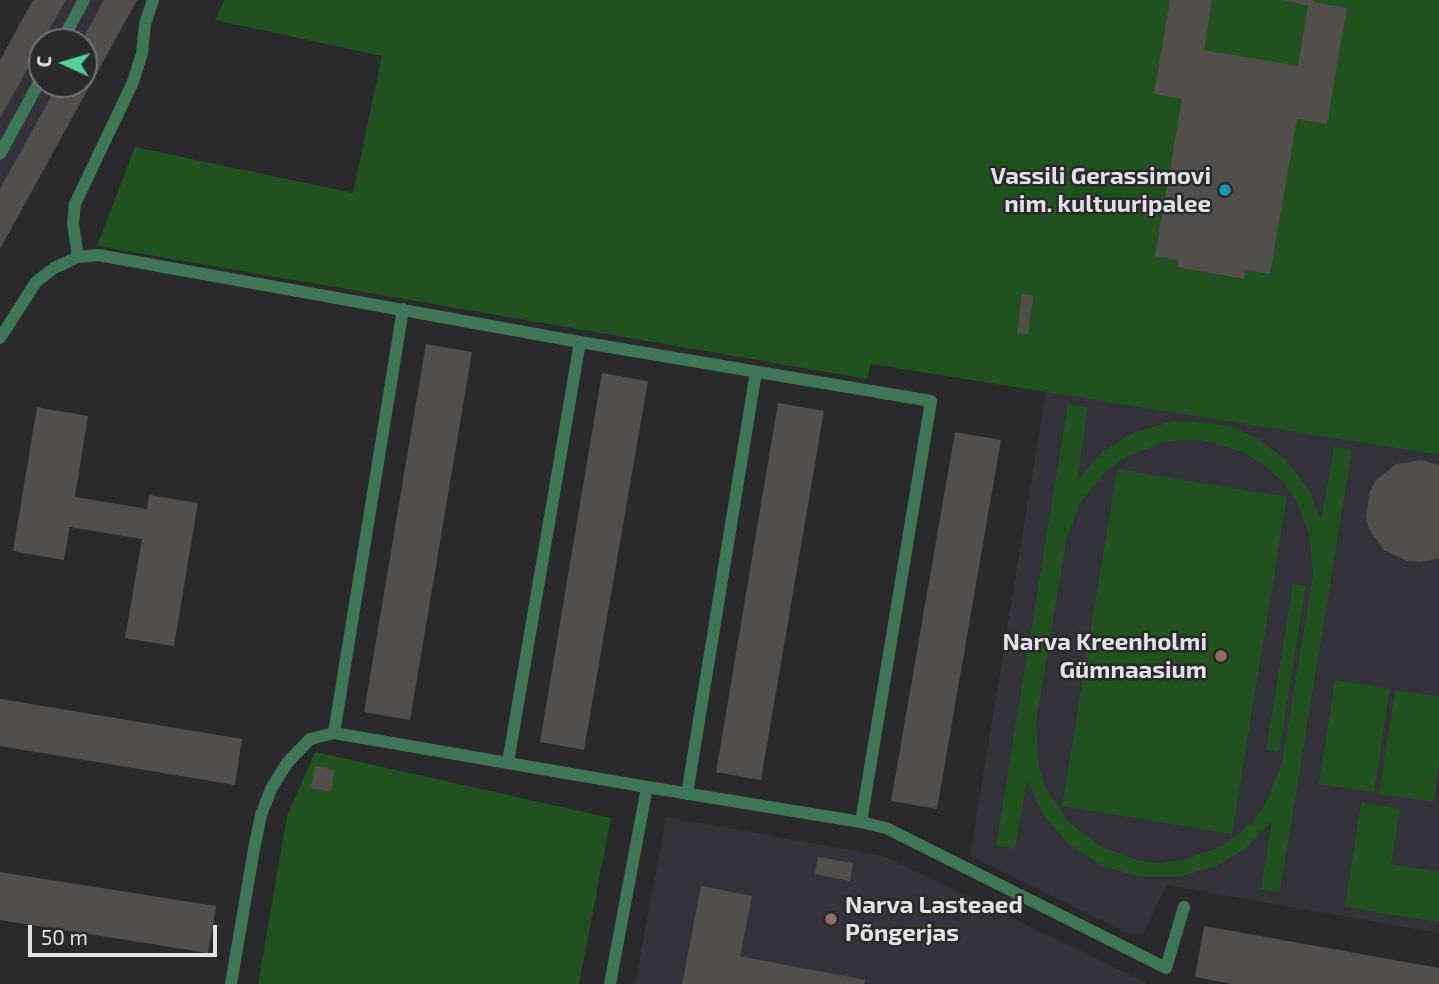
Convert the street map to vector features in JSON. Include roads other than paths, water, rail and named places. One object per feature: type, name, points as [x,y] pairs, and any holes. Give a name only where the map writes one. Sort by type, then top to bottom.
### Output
[{"type":"lane","points":[[69,28],[84,0]]},
{"type":"lane","points":[[78,257],[73,223],[75,204],[133,82],[153,0]]},
{"type":"lane","points":[[0,154],[31,98]]},
{"type":"lane","points":[[0,338],[36,282],[54,268],[78,257],[97,255],[580,342],[931,401],[861,822]]},
{"type":"lane","points":[[334,733],[403,309]]},
{"type":"lane","points":[[508,762],[580,342]]},
{"type":"lane","points":[[687,794],[756,372]]},
{"type":"lane","points":[[231,984],[254,849],[261,815],[271,789],[287,763],[310,738],[334,733],[886,828],[1166,968],[1184,906]]},
{"type":"lane","points":[[610,984],[647,787]]},
{"type":"place","name":"Vassili Gerassimovi nim. kultuuripalee","points":[[1225,190]]},
{"type":"place","name":"Narva Kreenholmi Gümnaasium","points":[[1221,656]]},
{"type":"place","name":"Narva Lasteaed Põngerjas","points":[[831,919]]}]
